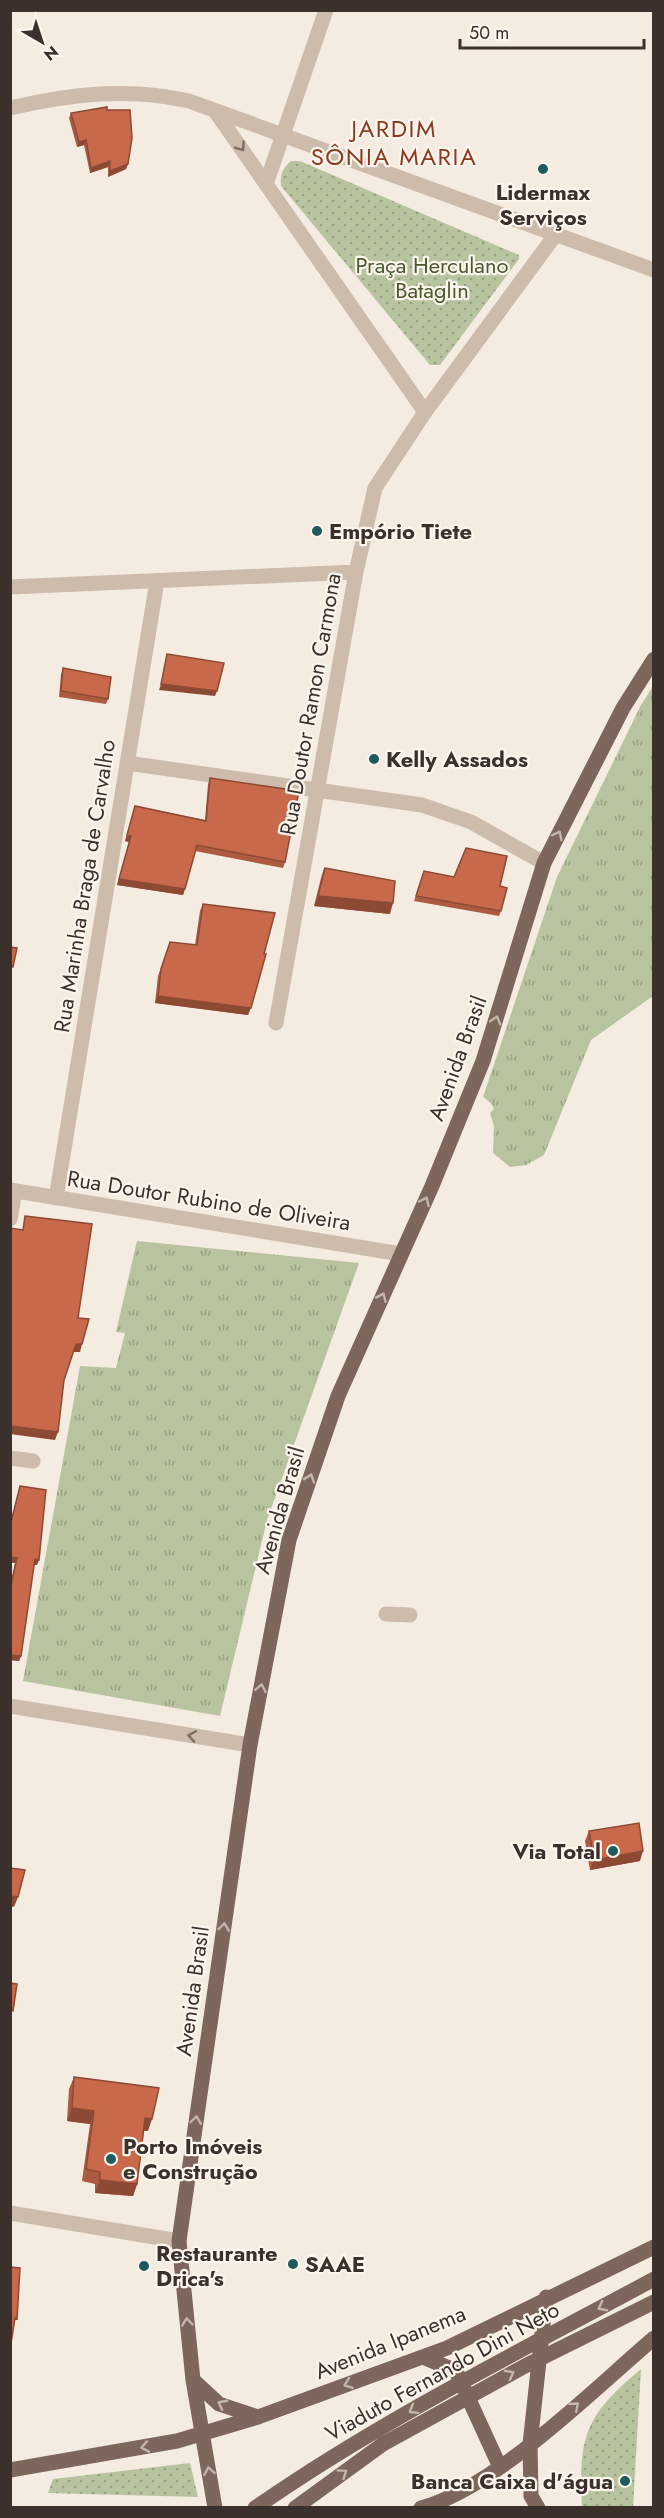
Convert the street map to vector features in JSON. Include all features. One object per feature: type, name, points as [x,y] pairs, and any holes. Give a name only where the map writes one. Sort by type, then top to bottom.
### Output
[{"type":"main road","name":"Avenida Brasil","points":[[215,2508],[193,2380],[179,2241],[250,1745],[289,1540],[338,1396],[432,1186],[483,1060],[544,863],[623,708],[654,658]]},
{"type":"main road","name":"Avenida Ipanema","points":[[10,2470],[202,2435],[258,2417],[447,2348],[546,2297],[654,2247]]},
{"type":"main road","name":"Viaduto Fernando Dini Neto","points":[[255,2508],[301,2476],[435,2396],[654,2279]]},
{"type":"main road","points":[[538,2508],[531,2496],[530,2444],[546,2297]]},
{"type":"main road","name":"Viaduto Fernando Dini Neto","points":[[295,2508],[383,2445],[525,2366],[654,2302]]},
{"type":"main road","points":[[421,2508],[458,2493],[530,2444],[654,2338]]},
{"type":"main road","points":[[423,2356],[456,2371],[499,2465]]},
{"type":"main road","points":[[193,2380],[219,2404],[258,2417]]},
{"type":"street","points":[[266,184],[326,10]]},
{"type":"street","points":[[10,108],[44,100],[124,92],[159,94],[215,111],[654,270]]},
{"type":"street","points":[[215,111],[425,412]]},
{"type":"street","name":"Rua Doutor Ramon Carmona","points":[[276,1023],[356,572],[375,488],[425,412],[556,234]]},
{"type":"street","points":[[10,587],[356,572]]},
{"type":"street","name":"Rua Marinha Braga de Carvalho","points":[[56,1198],[157,581]]},
{"type":"street","points":[[127,763],[422,805],[471,822],[544,863]]},
{"type":"street","points":[[10,1219],[13,1191]]},
{"type":"street","name":"Rua Doutor Rubino de Oliveira","points":[[13,1191],[401,1254]]},
{"type":"street","points":[[10,1458],[33,1461]]},
{"type":"street","points":[[386,1614],[410,1615]]},
{"type":"street","points":[[10,1706],[250,1745]]},
{"type":"street","points":[[10,2212],[179,2241]]},
{"type":"green space","name":"Praça Herculano Bataglin","points":[[291,161],[300,161],[519,255],[519,259],[440,365],[430,365],[281,186],[282,172]]},
{"type":"green space","points":[[653,686],[653,996],[591,1040],[544,1155],[526,1165],[510,1167],[493,1153],[494,1126],[490,1113],[494,1109],[491,1103],[483,1097],[557,877],[641,705]]},
{"type":"green space","points":[[137,1241],[359,1263],[267,1520],[220,1716],[23,1681],[80,1366],[116,1368],[125,1333],[116,1332]]},
{"type":"green space","points":[[641,2369],[633,2507],[582,2507],[582,2462],[589,2428],[608,2400]]},
{"type":"green space","points":[[190,2463],[198,2497],[48,2493],[53,2479]]},
{"type":"building","points":[[107,107],[107,110],[130,110],[132,138],[128,164],[110,171],[110,161],[91,168],[86,140],[79,142],[71,113]]},
{"type":"building","points":[[167,654],[224,663],[217,691],[161,684]]},
{"type":"building","points":[[63,668],[111,677],[108,699],[61,691]]},
{"type":"building","points":[[210,778],[299,791],[285,862],[197,845],[185,889],[119,879],[131,836],[127,835],[135,806],[206,821]]},
{"type":"building","points":[[466,848],[507,856],[500,886],[507,888],[501,911],[416,896],[424,871],[454,877]]},
{"type":"building","points":[[325,868],[395,881],[393,903],[318,896]]},
{"type":"building","points":[[203,904],[275,913],[251,1008],[158,996],[161,969],[170,942],[197,945]]},
{"type":"building","points":[[10,947],[17,948],[13,967],[10,967]]},
{"type":"building","points":[[25,1216],[92,1224],[78,1318],[89,1319],[82,1344],[76,1344],[64,1380],[58,1432],[10,1426],[10,1228],[23,1230]]},
{"type":"building","points":[[20,1486],[46,1490],[39,1560],[35,1559],[21,1656],[10,1655],[10,1590],[17,1558],[10,1557],[10,1526]]},
{"type":"building","name":"Via Total","points":[[639,1823],[643,1851],[594,1860],[589,1831]]},
{"type":"building","points":[[10,1868],[25,1870],[18,1897],[10,1896]]},
{"type":"building","points":[[10,1983],[17,1984],[13,2011],[10,2010]]},
{"type":"building","points":[[74,2077],[159,2088],[152,2119],[145,2118],[137,2184],[100,2180],[100,2172],[86,2169],[94,2111],[72,2108]]},
{"type":"building","points":[[10,2267],[20,2268],[17,2319],[15,2318],[10,2350]]},
{"type":"place","name":"Lidermax Serviços","points":[[543,169]]},
{"type":"place","name":"Empório Tiete","points":[[317,531]]},
{"type":"place","name":"Kelly Assados","points":[[374,759]]},
{"type":"place","name":"Via Total","points":[[613,1851]]},
{"type":"place","name":"Porto Imóveis e Construção","points":[[111,2159]]},
{"type":"place","name":"SAAE","points":[[293,2264]]},
{"type":"place","name":"Restaurante Drica's","points":[[144,2266]]},
{"type":"place","name":"Banca Caixa d'água","points":[[625,2481]]},
{"type":"district","name":"JARDIM SÔNIA MARIA","points":[[394,142]]}]
